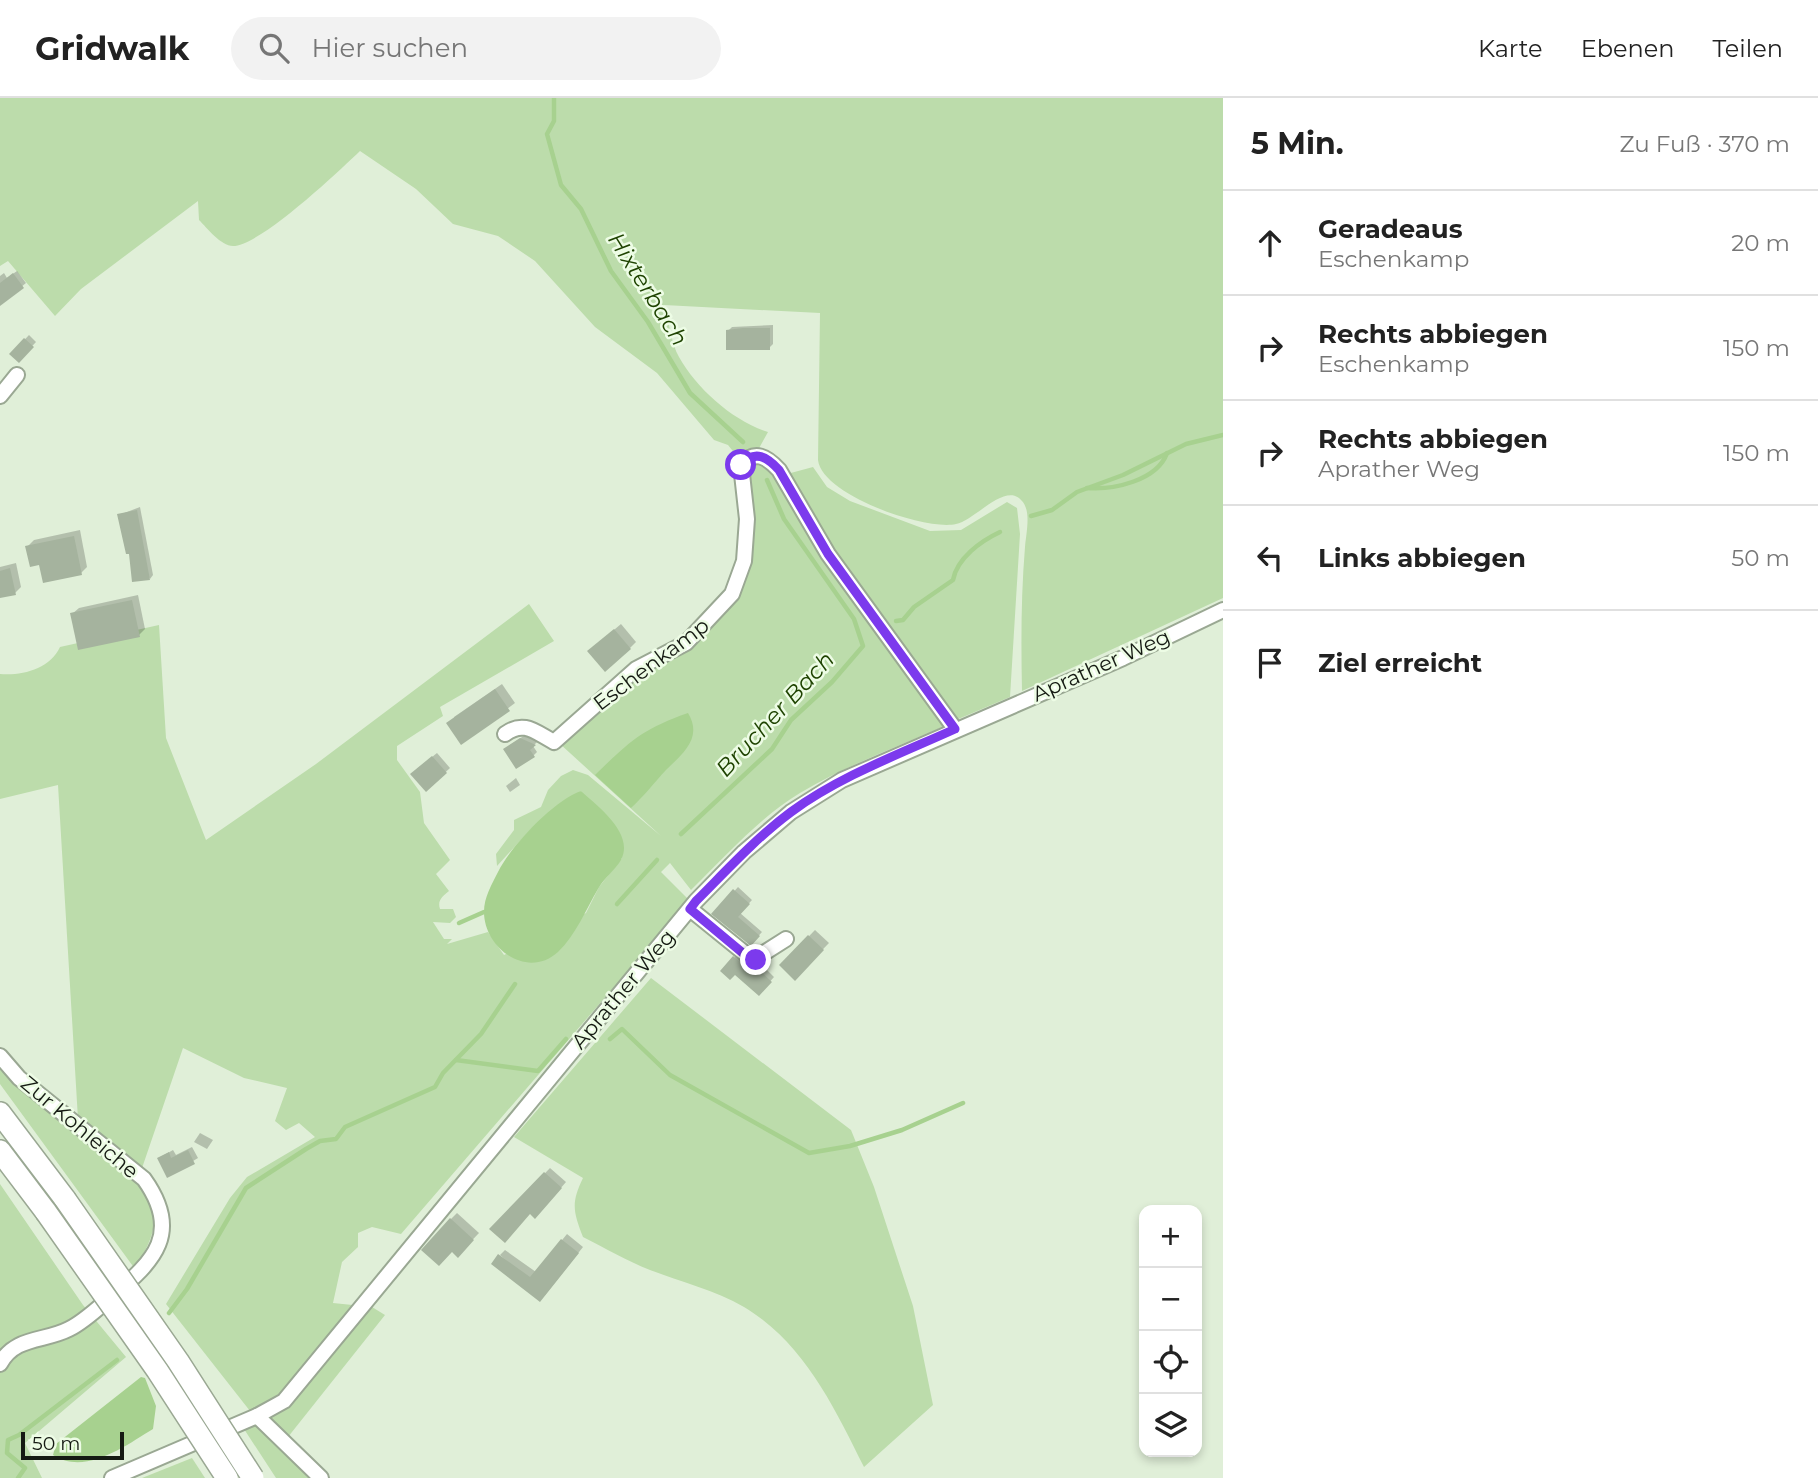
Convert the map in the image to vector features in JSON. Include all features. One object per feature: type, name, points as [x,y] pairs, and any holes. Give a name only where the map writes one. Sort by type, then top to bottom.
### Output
[{"type":"highway","points":[[0,1113],[65,1199],[178,1361],[253,1478]]},
{"type":"highway","points":[[0,1151],[158,1370],[227,1478]]},
{"type":"street","points":[[0,396],[17,375]]},
{"type":"street","name":"Eschenkamp","points":[[505,734],[515,726],[526,726],[554,742],[636,669],[685,643],[715,615],[732,594],[744,561],[747,519],[741,465],[747,458],[758,455],[769,459],[779,470],[828,554],[955,729]]},
{"type":"street","name":"Aprather Weg","points":[[112,1478],[257,1416],[284,1401],[690,909],[744,852],[791,812],[842,780],[1123,658],[1223,610]]},
{"type":"street","points":[[690,909],[751,960],[759,959],[786,939]]},
{"type":"street","name":"Zur Kohleiche","points":[[0,1056],[19,1078],[144,1179],[156,1196],[164,1226],[155,1253],[145,1270],[71,1328],[17,1345],[6,1353],[0,1364]]},
{"type":"street","points":[[257,1416],[321,1478]]},
{"type":"shaded area","points":[[0,98],[1223,98],[1223,598],[1022,691],[1022,601],[1028,522],[1024,504],[1014,496],[1007,496],[963,521],[941,525],[877,508],[837,486],[824,473],[818,460],[820,313],[664,305],[676,351],[696,381],[729,412],[768,432],[758,450],[736,455],[728,445],[714,440],[657,373],[595,327],[535,261],[498,236],[453,224],[416,189],[360,151],[299,206],[245,243],[228,245],[214,236],[199,220],[198,201],[81,289],[55,316],[8,261],[0,266]]},
{"type":"shaded area","points":[[761,462],[770,467],[947,725],[854,765],[800,793],[757,826],[691,890],[670,863],[661,872],[689,900],[401,1234],[372,1227],[358,1233],[358,1247],[342,1262],[333,1303],[372,1307],[385,1315],[288,1437],[328,1478],[276,1478],[244,1429],[250,1411],[166,1304],[230,1198],[247,1177],[315,1137],[299,1123],[286,1130],[275,1121],[287,1088],[244,1078],[183,1048],[141,1171],[78,1119],[58,785],[0,799],[0,674],[34,670],[50,661],[60,647],[159,625],[166,738],[206,840],[316,764],[529,604],[554,641],[440,707],[443,716],[397,746],[397,760],[420,792],[424,823],[450,860],[436,874],[449,891],[441,898],[439,906],[440,909],[453,909],[456,917],[450,923],[433,922],[444,939],[452,939],[447,944],[488,932],[504,955],[586,913],[599,887],[622,858],[581,791],[531,829],[497,866],[496,854],[514,830],[514,820],[541,807],[548,790],[561,776],[573,770],[588,775],[661,836],[559,743],[633,677],[691,643],[739,599],[753,550],[750,467]]},
{"type":"shaded area","points":[[813,467],[827,487],[850,501],[930,531],[961,530],[1007,502],[1017,508],[1020,534],[1010,697],[956,720],[817,527],[787,474]]},
{"type":"shaded area","points":[[688,713],[693,730],[689,744],[631,808],[595,775],[647,731]]},
{"type":"shaded area","points":[[581,791],[619,830],[624,850],[621,860],[600,885],[575,930],[558,952],[546,960],[533,963],[521,961],[499,948],[491,937],[484,912],[487,896],[504,861],[523,838],[558,804]]},
{"type":"shaded area","points":[[651,978],[851,1130],[874,1187],[913,1306],[933,1405],[864,1467],[829,1400],[784,1339],[765,1322],[733,1301],[641,1266],[583,1237],[575,1207],[583,1178],[514,1137]]},
{"type":"shaded area","points":[[0,1066],[106,1152],[142,1188],[151,1203],[154,1221],[151,1238],[135,1269],[0,1084]]},
{"type":"shaded area","points":[[0,1184],[83,1305],[126,1357],[25,1443],[42,1478],[0,1478]]},
{"type":"shaded area","points":[[141,1377],[145,1378],[156,1406],[153,1429],[117,1450],[91,1460],[65,1461],[53,1455],[56,1444]]},
{"type":"shaded area","points":[[192,1458],[205,1478],[142,1478]]},
{"type":"building","points":[[13,273],[24,288],[0,306],[0,283]]},
{"type":"building","points":[[770,328],[770,350],[726,350],[726,330]]},
{"type":"building","points":[[24,338],[34,347],[19,363],[9,354]]},
{"type":"building","points":[[137,510],[150,580],[132,582],[129,554],[126,554],[117,514]]},
{"type":"building","points":[[74,536],[82,575],[43,583],[39,565],[30,567],[25,546]]},
{"type":"building","points":[[10,568],[16,595],[0,598],[0,571]]},
{"type":"building","points":[[132,600],[140,637],[78,650],[70,613]]},
{"type":"building","points":[[614,629],[631,649],[605,672],[587,651]]},
{"type":"building","points":[[495,689],[510,711],[461,745],[446,723]]},
{"type":"building","points":[[520,738],[536,745],[530,750],[535,757],[516,769],[503,749]]},
{"type":"building","points":[[432,756],[447,773],[426,792],[410,774]]},
{"type":"building","points":[[733,889],[750,904],[738,917],[760,936],[751,946],[711,914]]},
{"type":"building","points":[[808,935],[824,950],[795,981],[779,965]]},
{"type":"building","points":[[733,956],[748,968],[757,968],[772,982],[759,996],[735,975],[730,980],[720,971]]},
{"type":"building","points":[[188,1150],[195,1164],[167,1178],[157,1158],[169,1152],[171,1158]]},
{"type":"building","points":[[544,1172],[562,1188],[535,1219],[530,1214],[505,1243],[489,1229]]},
{"type":"building","points":[[450,1218],[474,1240],[458,1258],[452,1252],[439,1266],[421,1250]]},
{"type":"building","points":[[561,1239],[579,1253],[540,1302],[491,1264],[498,1254],[530,1277]]},
{"type":"waterway","name":"Hixterbach","points":[[554,98],[554,121],[547,134],[561,185],[581,209],[611,271],[648,322],[690,393],[743,442]]},
{"type":"waterway","name":"Brucher Bach","points":[[1031,516],[1052,510],[1077,492],[1123,475],[1186,444],[1223,435]]},
{"type":"waterway","name":"Brucher Bach","points":[[1087,488],[1133,482],[1154,471],[1167,453]]},
{"type":"waterway","name":"Brucher Bach","points":[[681,834],[772,749],[791,720],[832,682],[863,646],[854,619],[784,519],[767,480]]},
{"type":"waterway","name":"Brucher Bach","points":[[896,621],[903,620],[914,607],[953,580],[959,564],[971,551],[1000,532]]},
{"type":"waterway","name":"Brucher Bach","points":[[617,904],[657,860]]},
{"type":"waterway","points":[[459,923],[484,912]]},
{"type":"waterway","name":"Brucher Bach","points":[[169,1313],[187,1289],[246,1188],[320,1141],[336,1139],[345,1127],[435,1087],[443,1073],[481,1034],[515,984]]},
{"type":"waterway","points":[[610,1039],[622,1029],[670,1075],[809,1153],[850,1146],[902,1130],[963,1103]]},
{"type":"waterway","points":[[456,1060],[538,1071],[566,1039]]},
{"type":"waterway","name":"Brucher Bach","points":[[18,1478],[25,1468],[7,1453],[8,1440],[19,1435],[117,1360]]},
{"type":"route","points":[[741,465],[747,458],[758,455],[769,459],[779,470],[813,532],[955,729],[842,780],[791,812],[744,852],[696,901],[690,909],[750,959],[756,960]]}]
